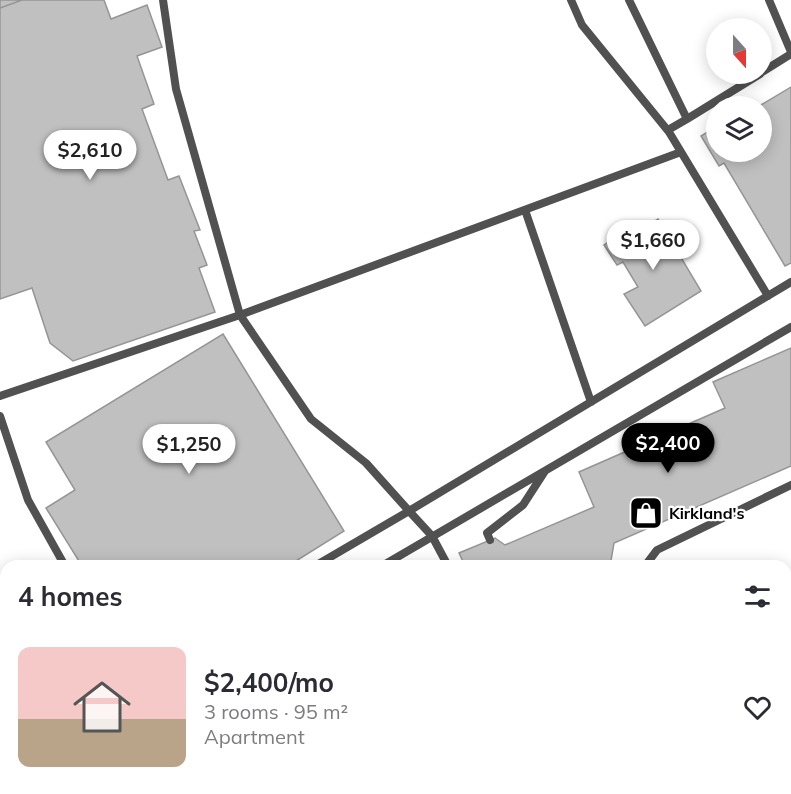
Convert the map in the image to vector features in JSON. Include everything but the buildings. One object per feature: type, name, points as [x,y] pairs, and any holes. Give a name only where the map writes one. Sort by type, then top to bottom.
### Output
[{"type":"lane","points":[[163,0],[176,89],[240,315],[311,419],[366,463],[432,536],[445,560]]},
{"type":"lane","points":[[571,0],[582,25],[668,130],[768,296]]},
{"type":"lane","points":[[629,0],[687,119]]},
{"type":"lane","points":[[769,0],[791,53],[772,66]]},
{"type":"lane","points":[[668,130],[743,84]]},
{"type":"lane","points":[[0,396],[240,315],[681,152]]},
{"type":"lane","points":[[525,210],[591,402]]},
{"type":"lane","points":[[325,560],[791,282]]},
{"type":"lane","points":[[392,560],[791,327]]},
{"type":"lane","points":[[0,416],[28,500],[62,560]]},
{"type":"lane","points":[[490,540],[487,533],[523,504],[546,470]]},
{"type":"lane","points":[[650,560],[657,550],[791,485]]},
{"type":"place","name":"Kirkland's","points":[[646,513]]}]
